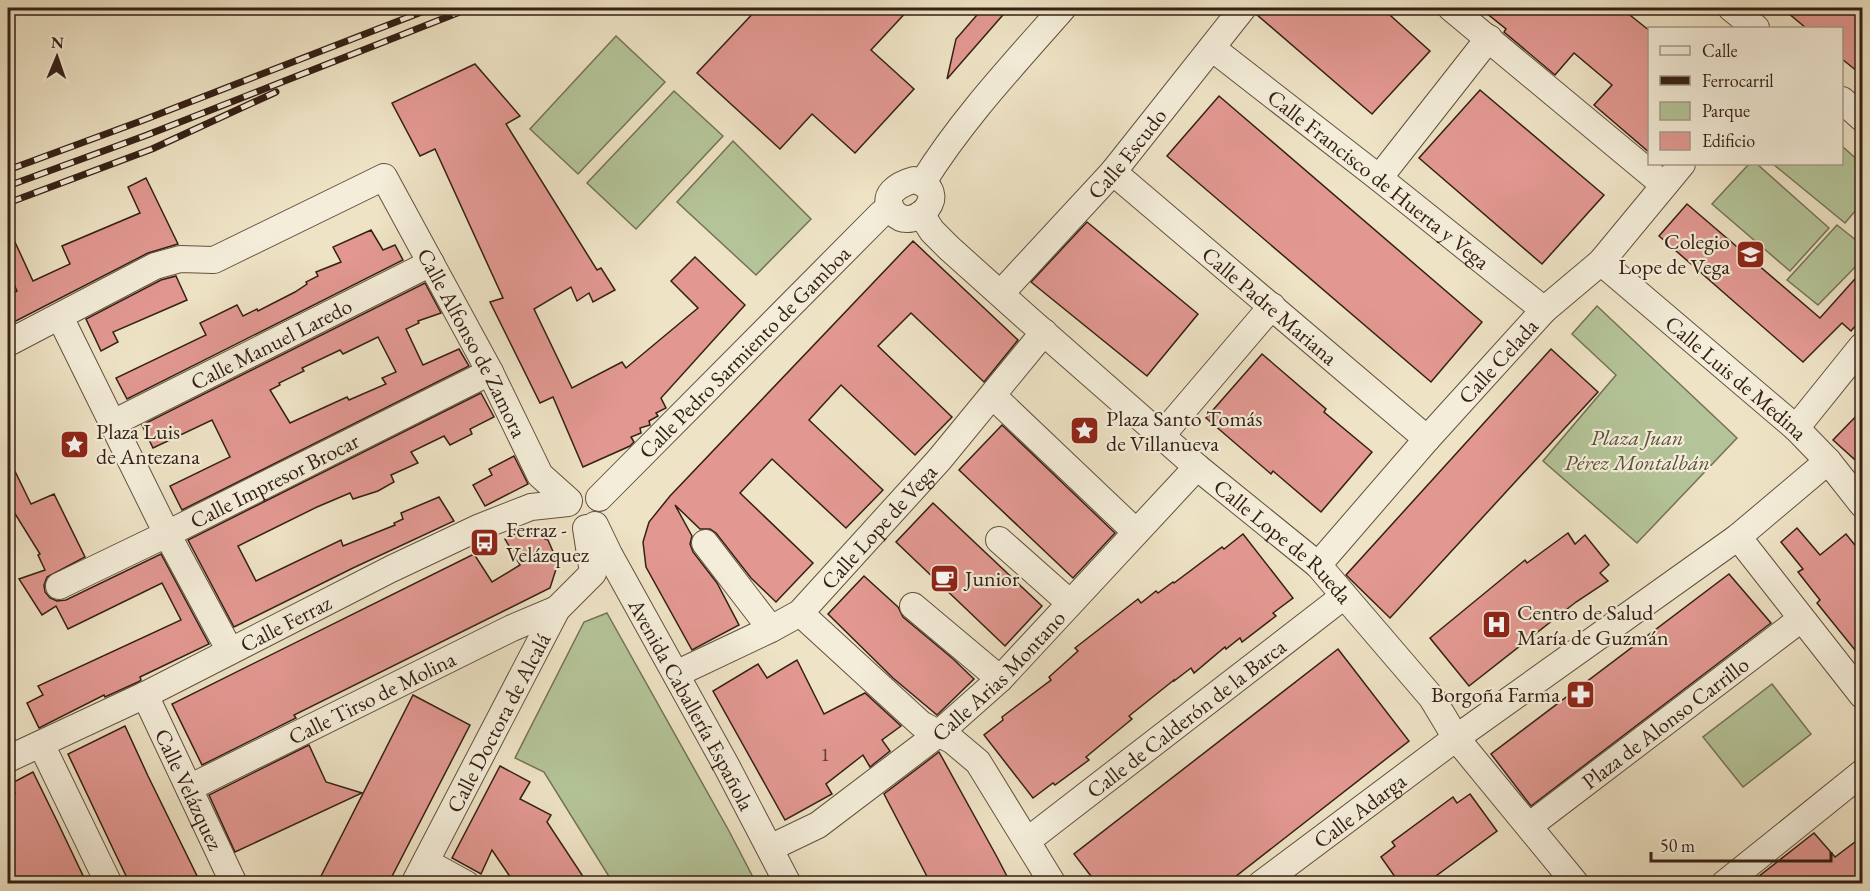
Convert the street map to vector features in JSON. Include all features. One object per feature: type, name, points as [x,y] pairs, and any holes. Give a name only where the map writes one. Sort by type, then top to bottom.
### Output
[{"type":"street","points":[[923,182],[942,150],[1063,8]]},
{"type":"street","name":"Calle Escudo","points":[[1001,293],[1113,172],[1244,8]]},
{"type":"street","points":[[1451,8],[1664,185]]},
{"type":"street","points":[[1731,8],[1755,27]]},
{"type":"street","points":[[1378,178],[1489,38]]},
{"type":"street","name":"Calle Francisco de Huerta y Vega","points":[[1212,48],[1544,310]]},
{"type":"street","points":[[1843,101],[1863,118]]},
{"type":"street","name":"Calle Celada","points":[[1318,565],[1427,439],[1544,310],[1601,262],[1681,165]]},
{"type":"street","name":"Calle Padre Mariana","points":[[1113,172],[1427,439]]},
{"type":"street","name":"Calle Alfonso de Zamora","points":[[60,317],[155,266],[180,259],[214,260],[384,177],[490,372],[540,475],[568,502]]},
{"type":"street","points":[[914,180],[923,182],[930,191],[932,201],[928,208],[911,218],[903,218],[896,214],[891,208],[890,194],[896,187],[914,180]]},
{"type":"street","name":"Calle Pedro Sarmiento de Gamboa","points":[[599,498],[881,214],[891,208]]},
{"type":"street","name":"Calle Lope de Rueda","points":[[921,214],[932,231],[949,248],[1044,332],[1197,467],[1318,565],[1432,698],[1456,738],[1576,884]]},
{"type":"street","name":"Calle Luis de Medina","points":[[1601,262],[1796,428],[1828,461],[1863,504]]},
{"type":"street","name":"Calle Manuel Laredo","points":[[113,423],[430,263]]},
{"type":"street","points":[[1162,435],[1272,306]]},
{"type":"street","points":[[8,344],[60,317],[167,534],[230,651]]},
{"type":"street","name":"Calle Lope de Vega","points":[[676,674],[800,613],[939,460],[1044,332]]},
{"type":"street","points":[[1796,428],[1863,346]]},
{"type":"street","name":"Calle Impresor Brocar","points":[[59,586],[490,372]]},
{"type":"street","points":[[993,396],[1136,532]]},
{"type":"street","name":"Calle Adarga","points":[[1261,884],[1456,738],[1738,537],[1828,461]]},
{"type":"street","name":"Calle Arias Montano","points":[[770,848],[818,825],[938,734],[1000,679],[1197,467]]},
{"type":"street","points":[[586,491],[596,494],[599,498],[603,504],[603,515],[590,527],[576,526],[572,523],[567,513],[568,502],[576,494],[586,491]]},
{"type":"street","name":"Calle Ferraz","points":[[8,759],[145,695],[391,569],[480,528],[531,507],[568,502]]},
{"type":"street","name":"Calle Doctora de Alcalá","points":[[420,873],[557,609],[593,573],[590,527]]},
{"type":"street","name":"Avenida Caballería Española","points":[[590,527],[609,554],[676,674],[788,884]]},
{"type":"street","points":[[1738,537],[1863,695]]},
{"type":"street","points":[[999,540],[1070,603]]},
{"type":"street","points":[[705,543],[771,629]]},
{"type":"street","name":"Calle de Calderón de la Barca","points":[[1027,841],[1344,596]]},
{"type":"street","points":[[913,606],[1000,679]]},
{"type":"street","name":"Calle Tirso de Molina","points":[[189,788],[512,628],[557,609]]},
{"type":"street","points":[[800,613],[921,724],[953,741],[978,762],[1053,884]]},
{"type":"street","name":"Plaza de Alonso Carrillo","points":[[1529,826],[1801,619]]},
{"type":"street","name":"Calle Velázquez","points":[[145,695],[234,884]]},
{"type":"street","points":[[41,744],[109,884]]},
{"type":"street","points":[[1724,884],[1863,773]]},
{"type":"street","points":[[420,873],[466,884]]},
{"type":"green space","points":[[616,36],[665,82],[578,174],[530,129]]},
{"type":"green space","points":[[674,91],[723,136],[636,229],[587,183]]},
{"type":"green space","points":[[733,141],[811,219],[756,275],[677,202]]},
{"type":"green space","points":[[1843,147],[1862,164],[1862,203],[1845,223],[1774,165],[1843,165]]},
{"type":"green space","points":[[1748,165],[1758,165],[1829,228],[1790,271],[1712,204]]},
{"type":"green space","points":[[1837,225],[1862,245],[1862,260],[1818,305],[1787,280]]},
{"type":"green space","name":"Plaza Juan Pérez Montalbán","points":[[1597,306],[1737,438],[1637,543],[1543,461],[1616,375],[1572,334]]},
{"type":"green space","points":[[607,613],[756,883],[613,883],[544,772],[515,758],[584,622]]},
{"type":"green space","points":[[1772,684],[1811,734],[1743,787],[1703,737]]},
{"type":"building","points":[[758,8],[910,8],[871,50],[914,89],[855,153],[812,114],[780,149],[697,73]]},
{"type":"building","points":[[983,8],[1009,8],[947,79],[956,39]]},
{"type":"building","points":[[1258,8],[1382,8],[1430,51],[1372,114],[1256,14]]},
{"type":"building","points":[[1480,8],[1621,8],[1648,29],[1648,151],[1594,105],[1612,85],[1574,53],[1555,75],[1504,32],[1506,29]]},
{"type":"building","points":[[1782,8],[1863,8],[1863,76],[1843,60],[1843,27],[1805,27]]},
{"type":"building","points":[[475,64],[520,116],[506,124],[597,270],[601,268],[615,290],[593,302],[589,293],[577,301],[571,287],[534,309],[572,388],[622,362],[626,368],[698,308],[671,281],[695,257],[745,305],[661,398],[666,408],[656,413],[658,416],[649,421],[650,425],[640,428],[641,433],[631,437],[634,442],[630,446],[583,467],[553,397],[540,403],[490,302],[503,298],[435,149],[420,156],[392,103]]},
{"type":"building","points":[[1480,90],[1604,195],[1542,264],[1419,158]]},
{"type":"building","points":[[1219,96],[1482,322],[1431,382],[1167,156]]},
{"type":"building","points":[[146,178],[178,244],[148,253],[8,325],[8,295],[17,291],[8,271],[8,227],[33,281],[70,264],[62,246],[140,213],[128,187]]},
{"type":"building","points":[[1687,204],[1820,318],[1863,270],[1863,317],[1851,331],[1842,323],[1803,362],[1659,236]]},
{"type":"building","points":[[1087,222],[1198,314],[1147,376],[1031,282]]},
{"type":"building","points":[[371,230],[383,250],[395,245],[403,260],[127,399],[116,378],[206,335],[200,323],[237,305],[243,316],[295,292],[307,284],[306,282],[318,276],[316,272],[341,262],[333,247]]},
{"type":"building","points":[[913,241],[1018,340],[984,382],[911,313],[878,346],[952,417],[915,455],[841,385],[809,420],[883,490],[846,528],[772,459],[740,493],[813,563],[776,602],[751,578],[716,533],[710,529],[700,529],[675,505],[692,536],[690,544],[693,552],[717,583],[739,625],[692,650],[646,567],[643,542],[649,522],[670,496]]},
{"type":"building","points":[[176,276],[187,300],[113,332],[118,342],[101,351],[86,319],[161,280]]},
{"type":"building","points":[[425,283],[441,313],[418,321],[419,323],[406,329],[423,365],[459,349],[469,366],[182,510],[170,486],[230,457],[212,420],[153,448],[142,425]],"holes":[[[378,337],[396,372],[382,378],[386,384],[349,400],[347,397],[290,423],[270,390],[304,371],[302,368],[340,350],[343,354]]]},
{"type":"building","points":[[1551,349],[1598,392],[1390,618],[1346,575]]},
{"type":"building","points":[[1262,354],[1326,409],[1324,412],[1372,452],[1321,512],[1273,471],[1271,474],[1206,418]]},
{"type":"building","points":[[481,393],[494,417],[470,429],[472,434],[450,445],[444,436],[411,452],[418,463],[391,475],[394,482],[378,491],[353,499],[350,493],[238,546],[256,581],[341,540],[343,546],[395,525],[394,523],[403,519],[401,513],[439,497],[454,521],[234,627],[188,540]]},
{"type":"building","points":[[1863,409],[1863,467],[1833,440]]},
{"type":"building","points":[[1002,425],[1115,533],[1073,578],[959,470]]},
{"type":"building","points":[[514,456],[528,484],[485,506],[473,485],[492,475],[489,469]]},
{"type":"building","points":[[8,457],[31,504],[54,494],[85,557],[47,577],[44,585],[45,592],[50,598],[57,601],[66,600],[161,554],[209,644],[140,677],[141,680],[138,682],[105,697],[104,695],[39,728],[27,703],[43,695],[38,686],[181,620],[162,583],[68,629],[56,606],[42,615],[19,579],[45,570],[38,555],[40,554],[14,512],[8,515]]},
{"type":"building","points":[[933,503],[1042,606],[1005,646],[896,542]]},
{"type":"building","points":[[1797,528],[1820,555],[1846,534],[1863,555],[1863,660],[1817,603],[1820,600],[1798,572],[1803,569],[1781,542]]},
{"type":"building","points":[[523,530],[548,540],[558,563],[550,588],[294,715],[296,718],[202,765],[172,704],[474,554],[492,582],[520,565],[505,539]]},
{"type":"building","name":"Centro de Salud María de Guzmán","points":[[1568,533],[1575,544],[1585,535],[1609,565],[1600,573],[1608,581],[1576,602],[1469,686],[1430,638],[1525,560],[1527,563]]},
{"type":"building","points":[[1243,534],[1293,598],[1273,613],[1276,616],[1242,642],[1240,638],[1226,649],[1225,647],[1194,673],[1191,668],[1174,680],[1129,716],[1132,719],[1086,757],[1089,760],[1033,798],[984,735],[1003,720],[1002,717],[1051,680],[1049,677],[1078,651],[1075,648],[1138,599],[1141,603],[1156,591],[1158,593]]},
{"type":"building","points":[[1729,574],[1771,623],[1531,806],[1491,754]]},
{"type":"building","points":[[864,576],[898,607],[903,617],[974,679],[937,715],[893,678],[828,614]]},
{"type":"building","points":[[1338,649],[1409,741],[1226,884],[1097,884],[1074,854]]},
{"type":"building","points":[[797,660],[824,714],[865,693],[901,726],[882,740],[890,751],[870,767],[863,755],[826,784],[832,794],[785,820],[713,691],[758,664],[767,678]]},
{"type":"building","points":[[413,695],[470,725],[388,884],[317,884]]},
{"type":"building","points":[[125,726],[201,884],[130,884],[115,853],[68,754]]},
{"type":"building","points":[[309,745],[326,782],[362,793],[235,852],[209,795]]},
{"type":"building","points":[[939,752],[1011,884],[931,884],[884,794]]},
{"type":"building","points":[[500,766],[530,782],[520,799],[551,815],[547,822],[588,884],[515,884],[492,850],[481,874],[452,858]]},
{"type":"building","points":[[33,772],[87,884],[17,884],[8,864],[8,796],[15,793],[10,784]]},
{"type":"building","points":[[1470,794],[1497,831],[1425,884],[1400,884],[1381,857],[1395,846],[1392,842],[1453,797],[1457,803]]},
{"type":"building","points":[[1814,833],[1835,857],[1863,836],[1863,884],[1749,884]]},
{"type":"railway","points":[[8,170],[432,8]]},
{"type":"railway","points":[[8,186],[147,135],[470,8]]},
{"type":"railway","points":[[8,203],[152,149],[276,92]]},
{"type":"place","name":"Colegio Lope de Vega","points":[[1751,254]]},
{"type":"place","name":"Plaza Santo Tomás de Villanueva","points":[[1085,431]]},
{"type":"place","name":"Plaza Luis de Antezana","points":[[75,444]]},
{"type":"place","name":"Ferraz - Velázquez","points":[[485,542]]},
{"type":"place","name":"Junior","points":[[944,578]]},
{"type":"place","name":"Centro de Salud María de Guzmán","points":[[1496,625]]},
{"type":"place","name":"Borgoña Farma","points":[[1581,694]]}]
